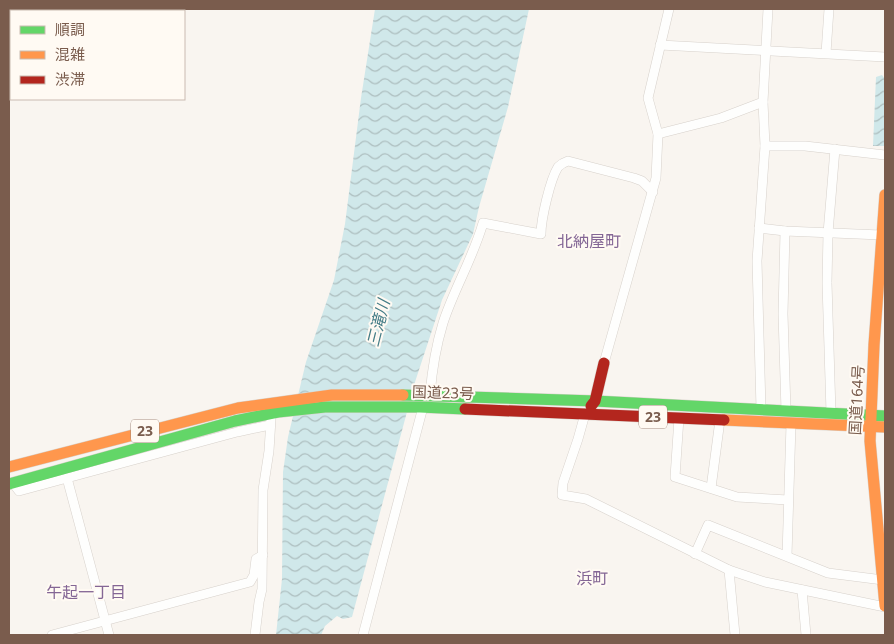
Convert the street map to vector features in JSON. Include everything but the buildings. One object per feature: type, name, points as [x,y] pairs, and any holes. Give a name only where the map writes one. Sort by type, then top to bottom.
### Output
[{"type":"main road","name":"国道164号","points":[[885,195],[881,235],[870,441],[885,606]]},
{"type":"main road","points":[[585,414],[595,401],[604,363]]},
{"type":"main road","name":"国道23号","points":[[9,467],[238,408],[276,413],[332,395],[427,394],[831,413],[871,421],[885,427]]},
{"type":"main road","name":"国道23号","points":[[11,484],[235,421],[276,413],[325,407],[421,407],[791,424],[871,421],[885,416]]},
{"type":"street","points":[[604,363],[656,178],[658,134],[648,98],[669,9]]},
{"type":"street","points":[[761,409],[757,260],[765,146],[763,102],[768,9]]},
{"type":"street","points":[[826,53],[829,9]]},
{"type":"street","points":[[660,45],[885,56]]},
{"type":"street","points":[[658,134],[721,118],[763,102]]},
{"type":"street","points":[[765,146],[805,146],[885,155]]},
{"type":"street","points":[[831,413],[827,323],[828,233],[836,149]]},
{"type":"street","points":[[427,394],[442,324],[483,223],[541,234],[541,220],[555,175],[559,167],[568,161],[634,178],[642,181],[653,192]]},
{"type":"street","points":[[760,228],[785,231],[881,235]]},
{"type":"street","points":[[785,231],[783,314],[786,411]]},
{"type":"street","points":[[363,635],[421,407]]},
{"type":"street","points":[[11,484],[19,491],[237,432],[276,413]]},
{"type":"street","points":[[255,635],[262,589],[263,490],[276,413]]},
{"type":"street","points":[[585,414],[563,483],[562,495],[586,498],[729,570],[765,582],[885,606]]},
{"type":"street","points":[[679,418],[676,477],[737,497],[788,500]]},
{"type":"street","points":[[711,488],[720,420]]},
{"type":"street","points":[[787,556],[791,424]]},
{"type":"street","points":[[67,478],[109,635]]},
{"type":"street","points":[[695,554],[708,525],[828,573],[884,582]]},
{"type":"street","points":[[52,635],[250,582],[254,575],[256,559],[263,554]]},
{"type":"street","points":[[729,570],[735,635]]},
{"type":"street","points":[[802,590],[806,635]]},
{"type":"water","name":"三滝川","points":[[375,9],[529,9],[508,107],[473,234],[442,300],[415,382],[352,617],[343,619],[337,616],[325,626],[321,635],[276,635],[282,579],[283,472],[288,437],[306,362],[334,280],[345,224],[361,98]]},
{"type":"water","points":[[882,75],[885,79],[885,146],[873,146],[876,77]]},
{"type":"traffic: fast","points":[[403,395],[595,401],[885,416]]},
{"type":"traffic: fast","points":[[9,484],[235,421],[278,412],[325,407],[465,409]]},
{"type":"traffic: slow","points":[[885,195],[874,345],[870,441],[885,606]]},
{"type":"traffic: slow","points":[[9,467],[238,408],[332,395],[403,395]]},
{"type":"traffic: slow","points":[[724,420],[885,427]]},
{"type":"traffic: jam","points":[[591,406],[595,401],[604,363]]},
{"type":"traffic: jam","points":[[465,409],[724,420]]},
{"type":"district","name":"北納屋町","points":[[589,241]]},
{"type":"district","name":"浜町","points":[[592,578]]},
{"type":"district","name":"午起一丁目","points":[[86,592]]}]
